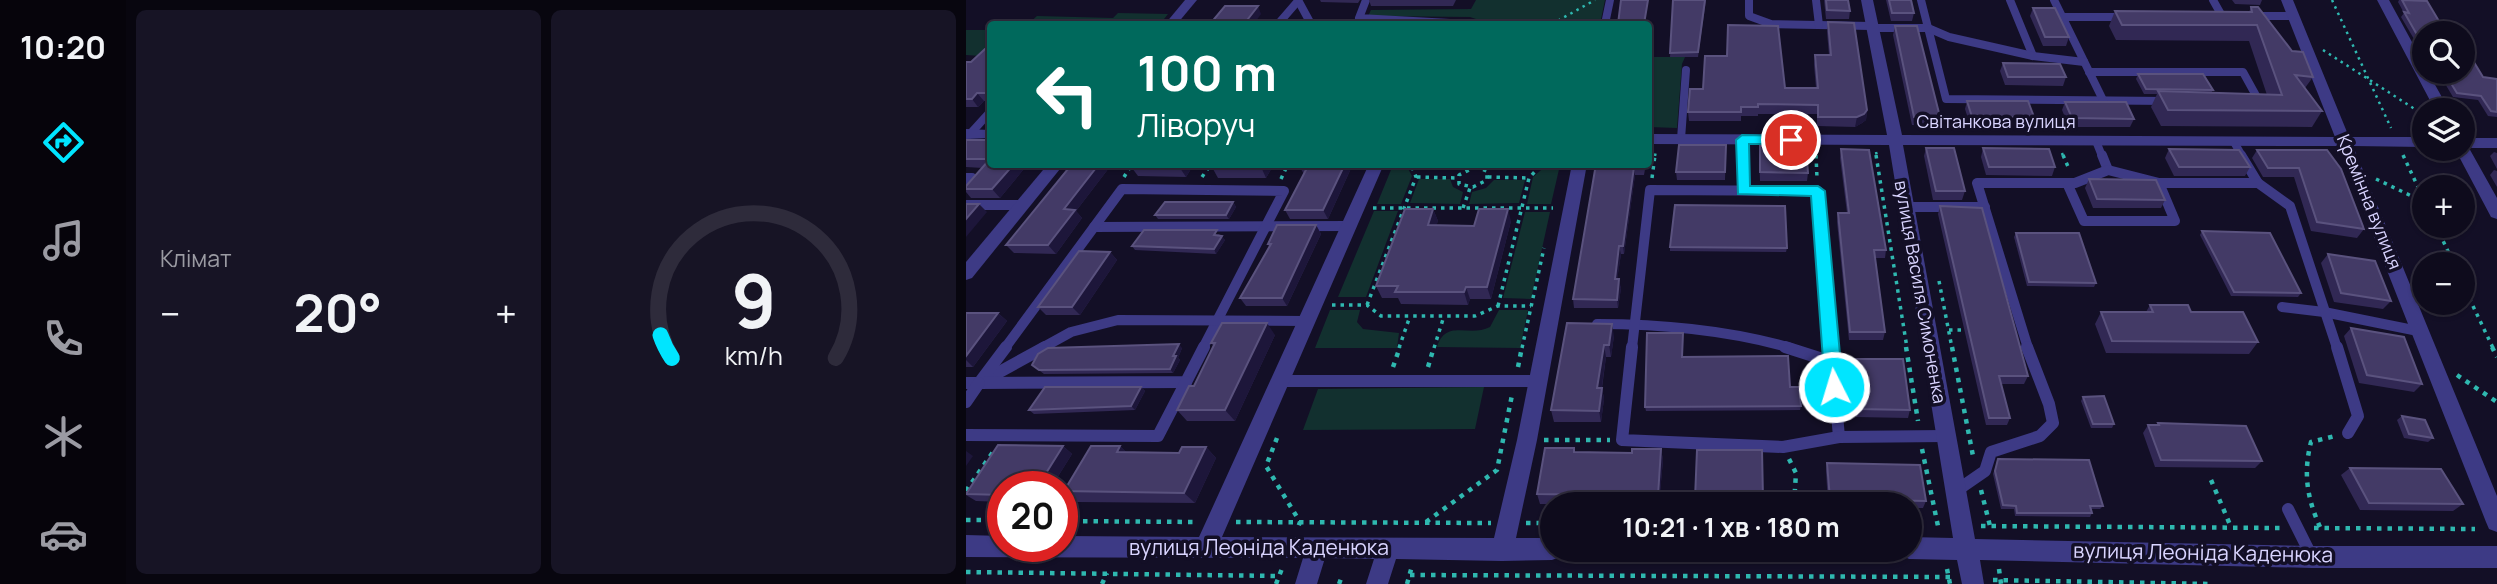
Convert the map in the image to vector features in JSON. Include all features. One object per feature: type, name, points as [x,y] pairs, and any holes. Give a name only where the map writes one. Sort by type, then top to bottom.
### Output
[{"type":"street","points":[[1174,21],[1191,0]]},
{"type":"street","name":"вулиця Василя Симоненка","points":[[1867,0],[1895,141],[1972,581]]},
{"type":"street","points":[[2382,0],[2435,98]]},
{"type":"street","name":"Кремінна вулиця","points":[[2290,8],[2423,332],[2497,522]]},
{"type":"street","points":[[968,134],[987,134]]},
{"type":"street","name":"Світанкова вулиця","points":[[1653,139],[2412,142]]},
{"type":"street","points":[[2475,144],[2497,143]]},
{"type":"street","points":[[2470,161],[2497,213]]},
{"type":"street","points":[[966,274],[1054,168]]},
{"type":"street","points":[[1206,547],[1375,168]]},
{"type":"street","points":[[1502,550],[1538,381],[1555,325],[1579,168]]},
{"type":"street","name":"вулиця Леоніда Каденюка","points":[[966,546],[1540,550]]},
{"type":"street","points":[[1306,584],[1318,547]]},
{"type":"street","name":"вулиця Леоніда Каденюка","points":[[1922,548],[2497,557]]},
{"type":"street","points":[[1377,584],[1388,549]]},
{"type":"lane","points":[[1366,0],[1359,18],[1389,21]]},
{"type":"lane","points":[[1606,21],[1610,0]]},
{"type":"lane","points":[[1749,0],[1749,16],[1771,24],[1928,28],[1949,37],[2033,55],[2084,62]]},
{"type":"lane","points":[[1816,0],[1819,25]]},
{"type":"lane","points":[[1920,0],[1946,99],[2181,100]]},
{"type":"lane","points":[[2010,0],[2033,55]]},
{"type":"lane","points":[[2054,0],[2102,100]]},
{"type":"lane","points":[[2213,0],[2222,16]]},
{"type":"lane","points":[[1281,21],[1298,1],[1309,21]]},
{"type":"lane","points":[[2246,16],[2290,8]]},
{"type":"lane","points":[[2063,17],[2129,16]]},
{"type":"lane","points":[[2209,16],[2234,16]]},
{"type":"lane","points":[[1681,139],[1686,69]]},
{"type":"lane","points":[[2089,72],[2243,72],[2259,101],[2246,101]]},
{"type":"lane","points":[[968,134],[987,115]]},
{"type":"lane","points":[[1742,140],[1744,190]]},
{"type":"lane","points":[[2096,141],[2108,170]]},
{"type":"lane","points":[[2234,142],[2258,183],[2290,206],[2349,380],[2358,415],[2348,433]]},
{"type":"lane","points":[[1956,491],[1984,471],[1991,452],[2040,436],[2053,423],[2049,404],[2021,330],[1977,183],[2071,183],[2108,170],[2159,183],[2258,183]]},
{"type":"lane","points":[[966,178],[972,178],[966,186]]},
{"type":"lane","points":[[2071,183],[2084,221],[2175,221],[2159,183]]},
{"type":"lane","points":[[966,402],[1122,189],[1284,191],[1157,436],[966,435]]},
{"type":"lane","points":[[1839,437],[1818,191],[1650,190],[1622,440],[1783,447],[1839,437],[1945,436]]},
{"type":"lane","points":[[966,205],[1023,205]]},
{"type":"lane","points":[[1905,206],[1985,207]]},
{"type":"lane","points":[[1094,227],[1349,226]]},
{"type":"lane","points":[[2281,307],[2324,312],[2423,332]]},
{"type":"lane","points":[[979,383],[1071,332],[1118,320],[1306,321]]},
{"type":"lane","points":[[1586,324],[1690,328],[1794,347],[1832,362]]},
{"type":"lane","points":[[1279,381],[1538,381]]},
{"type":"lane","points":[[966,383],[1186,382]]},
{"type":"lane","points":[[2288,509],[2312,556]]},
{"type":"path","points":[[1557,21],[1595,0]]},
{"type":"path","points":[[2332,0],[2412,175]]},
{"type":"path","points":[[2318,47],[2412,107]]},
{"type":"path","points":[[1816,140],[1818,191]]},
{"type":"path","points":[[1876,141],[1920,436],[1938,528]]},
{"type":"path","points":[[2060,148],[2071,183]]},
{"type":"path","points":[[1367,305],[1416,177],[1413,168]]},
{"type":"path","points":[[1457,178],[1461,172],[1472,168]]},
{"type":"path","points":[[1457,178],[1459,184],[1470,188],[1483,184],[1488,177],[1487,171],[1478,168]]},
{"type":"path","points":[[1498,306],[1529,178],[1538,168]]},
{"type":"path","points":[[1650,190],[1651,168]]},
{"type":"path","points":[[1416,177],[1457,178]]},
{"type":"path","points":[[1488,177],[1529,178]]},
{"type":"path","points":[[2374,178],[2412,195]]},
{"type":"path","points":[[1463,208],[1470,188]]},
{"type":"path","points":[[1375,197],[1370,208],[1553,208]]},
{"type":"path","points":[[1550,221],[1555,197]]},
{"type":"path","points":[[1425,523],[1497,470],[1545,245]]},
{"type":"path","points":[[1335,293],[1330,306],[1367,305],[1381,316],[1475,316],[1498,306],[1531,306]]},
{"type":"path","points":[[2475,310],[2497,357]]},
{"type":"path","points":[[1389,379],[1410,316]]},
{"type":"path","points":[[1425,379],[1444,316]]},
{"type":"path","points":[[1949,330],[1973,330]]},
{"type":"path","points":[[2456,374],[2497,402]]},
{"type":"path","points":[[1280,429],[1266,466],[1300,522]]},
{"type":"path","points":[[2321,528],[2307,499],[2304,463],[2311,442],[2348,433]]},
{"type":"path","points":[[966,491],[1004,435]]},
{"type":"path","points":[[1527,440],[1622,440]]},
{"type":"path","points":[[1783,447],[1796,472],[1795,492]]},
{"type":"path","points":[[2211,480],[2231,527]]},
{"type":"path","points":[[966,520],[987,520]]},
{"type":"path","points":[[1078,521],[1540,523]]},
{"type":"path","points":[[1928,527],[2475,529]]},
{"type":"path","points":[[966,572],[1279,576]]},
{"type":"path","points":[[1102,584],[1107,573]]},
{"type":"path","points":[[1410,575],[2210,584]]},
{"type":"path","points":[[1339,584],[1342,576]]},
{"type":"green space","points":[[1476,0],[1605,0],[1601,21],[1479,21],[1470,17],[1368,16],[1371,10],[1471,9]]},
{"type":"green space","points":[[1118,13],[1168,14],[1162,21],[1031,21],[1037,16],[1113,18]]},
{"type":"green space","points":[[966,30],[987,30],[987,50],[981,56],[966,55]]},
{"type":"green space","points":[[1652,57],[1685,57],[1682,64],[1677,128],[1652,127]]},
{"type":"green space","points":[[1392,168],[1408,168],[1412,176],[1401,204],[1377,204]]},
{"type":"green space","points":[[1544,168],[1559,168],[1551,204],[1527,204],[1533,177]]},
{"type":"green space","points":[[1419,179],[1450,179],[1453,187],[1463,192],[1460,204],[1410,203]]},
{"type":"green space","points":[[1494,180],[1525,180],[1519,203],[1469,204],[1472,192],[1486,188]]},
{"type":"green space","points":[[1374,211],[1398,211],[1366,297],[1338,297]]},
{"type":"green space","points":[[1525,212],[1550,212],[1531,299],[1503,298]]},
{"type":"green space","points":[[1330,310],[1360,310],[1357,322],[1363,329],[1399,333],[1397,348],[1315,348]]},
{"type":"green space","points":[[1499,310],[1528,310],[1520,348],[1437,347],[1446,333],[1490,327]]},
{"type":"green space","points":[[1484,387],[1475,429],[1303,430],[1318,389]]},
{"type":"building","points":[[1621,0],[1648,0],[1644,21],[1618,21]]},
{"type":"building","points":[[1673,0],[1705,0],[1698,52],[1670,53]]},
{"type":"building","points":[[1826,0],[1848,0],[1850,11],[1827,10]]},
{"type":"building","points":[[1889,0],[1911,0],[1914,13],[1892,13]]},
{"type":"building","points":[[2402,0],[2427,1],[2439,21],[2412,21],[2412,26],[2404,12],[2409,13]]},
{"type":"building","points":[[1225,6],[1258,6],[1246,21],[1212,21]]},
{"type":"building","points":[[2251,7],[2258,7],[2292,51],[2303,52],[2313,77],[2295,75],[2322,111],[2168,110],[2158,91],[2282,95],[2257,25],[2122,25],[2115,11],[2252,12]]},
{"type":"building","points":[[2033,8],[2055,8],[2069,37],[2045,37]]},
{"type":"building","points":[[1828,22],[1854,23],[1867,110],[1864,114],[1857,117],[1818,117],[1818,105],[1758,104],[1758,107],[1741,107],[1741,112],[1688,112],[1690,89],[1703,89],[1705,56],[1727,56],[1728,25],[1778,26],[1785,88],[1818,88],[1815,55],[1831,55]]},
{"type":"building","points":[[1895,26],[1917,26],[1940,117],[1914,117]]},
{"type":"building","points":[[987,49],[987,93],[977,93],[972,99],[966,99],[966,62],[971,62]]},
{"type":"building","points":[[2003,63],[2060,64],[2066,77],[2008,77]]},
{"type":"building","points":[[2475,64],[2483,77],[2497,79],[2497,112],[2491,111],[2481,96],[2457,93],[2451,84],[2475,84]]},
{"type":"building","points":[[2138,74],[2203,74],[2213,90],[2146,89]]},
{"type":"building","points":[[1967,101],[2028,101],[2034,117],[1972,117]]},
{"type":"building","points":[[2065,102],[2126,102],[2134,119],[2072,118]]},
{"type":"building","points":[[966,140],[987,140],[987,159],[966,159]]},
{"type":"building","points":[[1679,145],[1726,145],[1725,172],[1676,172]]},
{"type":"building","points":[[1760,146],[1806,146],[1808,173],[1760,172]]},
{"type":"building","points":[[1926,148],[1954,148],[1965,191],[1936,191]]},
{"type":"building","points":[[1983,148],[2049,149],[2055,167],[1989,167]]},
{"type":"building","points":[[1841,149],[1869,150],[1886,250],[1874,250],[1885,332],[1850,332],[1838,213],[1849,213]]},
{"type":"building","points":[[2169,149],[2239,150],[2250,167],[2179,167]]},
{"type":"building","points":[[2257,150],[2327,150],[2341,169],[2364,229],[2317,222],[2299,168],[2268,168]]},
{"type":"building","points":[[987,162],[987,168],[1010,168],[992,189],[966,189]]},
{"type":"building","points":[[1069,168],[1096,168],[1064,209],[1075,210],[1048,245],[1006,245]]},
{"type":"building","points":[[1214,168],[1262,168],[1262,169]]},
{"type":"building","points":[[1307,168],[1343,168],[1323,210],[1285,210]]},
{"type":"building","points":[[1595,168],[1634,168],[1623,246],[1619,246],[1615,279],[1619,279],[1617,300],[1573,299]]},
{"type":"building","points":[[2089,179],[2156,180],[2165,200],[2097,199]]},
{"type":"building","points":[[1165,202],[1233,202],[1226,215],[1155,215]]},
{"type":"building","points":[[966,204],[979,204],[966,219]]},
{"type":"building","points":[[1675,205],[1785,206],[1787,248],[1670,247]]},
{"type":"building","points":[[1940,206],[1982,208],[2028,376],[1999,376],[2010,418],[1989,418]]},
{"type":"building","points":[[1405,209],[1433,209],[1428,225],[1474,226],[1479,209],[1508,209],[1487,287],[1466,287],[1464,292],[1395,292],[1398,286],[1376,286]]},
{"type":"building","points":[[1277,225],[1316,225],[1282,298],[1240,298],[1271,244],[1268,244]]},
{"type":"building","points":[[1144,230],[1217,230],[1214,235],[1222,236],[1214,249],[1132,246]]},
{"type":"building","points":[[2202,231],[2270,233],[2301,293],[2234,292]]},
{"type":"building","points":[[2016,233],[2079,233],[2096,283],[2029,282]]},
{"type":"building","points":[[1079,251],[1110,252],[1072,307],[1038,307]]},
{"type":"building","points":[[2328,254],[2375,261],[2391,301],[2341,293]]},
{"type":"building","points":[[2150,305],[2188,305],[2191,312],[2243,312],[2258,342],[2112,341],[2101,312],[2153,312]]},
{"type":"building","points":[[966,313],[998,313],[966,356]]},
{"type":"building","points":[[1222,323],[1267,323],[1225,410],[1177,410],[1189,386],[1194,386]]},
{"type":"building","points":[[1567,323],[1612,324],[1609,345],[1604,345],[1597,388],[1602,388],[1599,411],[1551,410]]},
{"type":"building","points":[[2351,328],[2404,337],[2422,384],[2367,375]]},
{"type":"building","points":[[1647,333],[1683,333],[1682,357],[1788,356],[1790,387],[1799,387],[1801,406],[1645,407]]},
{"type":"building","points":[[1179,344],[1170,369],[1039,370],[1032,365],[1038,354],[1048,348]]},
{"type":"building","points":[[1853,359],[1903,359],[1910,410],[1858,409]]},
{"type":"building","points":[[1045,387],[1141,387],[1131,406],[1029,410]]},
{"type":"building","points":[[2104,396],[2114,424],[2093,424],[2083,397]]},
{"type":"building","points":[[2402,416],[2425,420],[2433,438],[2409,434]]},
{"type":"building","points":[[2158,423],[2246,426],[2262,461],[2161,460],[2148,425],[2159,425]]},
{"type":"building","points":[[998,445],[1063,446],[1047,471],[987,471],[987,495],[966,494]]},
{"type":"building","points":[[1091,446],[1120,446],[1117,452],[1179,453],[1182,447],[1206,447],[1184,493],[1078,491],[1076,471]]},
{"type":"building","points":[[1545,448],[1574,448],[1574,452],[1632,453],[1632,449],[1661,449],[1658,492],[1537,494]]},
{"type":"building","points":[[1697,450],[1762,450],[1763,492],[1695,492]]},
{"type":"building","points":[[1998,459],[2089,460],[2103,506],[2090,506],[2092,513],[2017,513],[2016,506],[2003,505],[1995,471]]},
{"type":"building","points":[[1827,463],[1920,465],[1926,501],[1922,501],[1922,492],[1829,492]]},
{"type":"building","points":[[2350,468],[2441,469],[2463,504],[2369,503]]},
{"type":"route","points":[[1791,140],[1742,140],[1744,190],[1818,191],[1834,387]]}]
